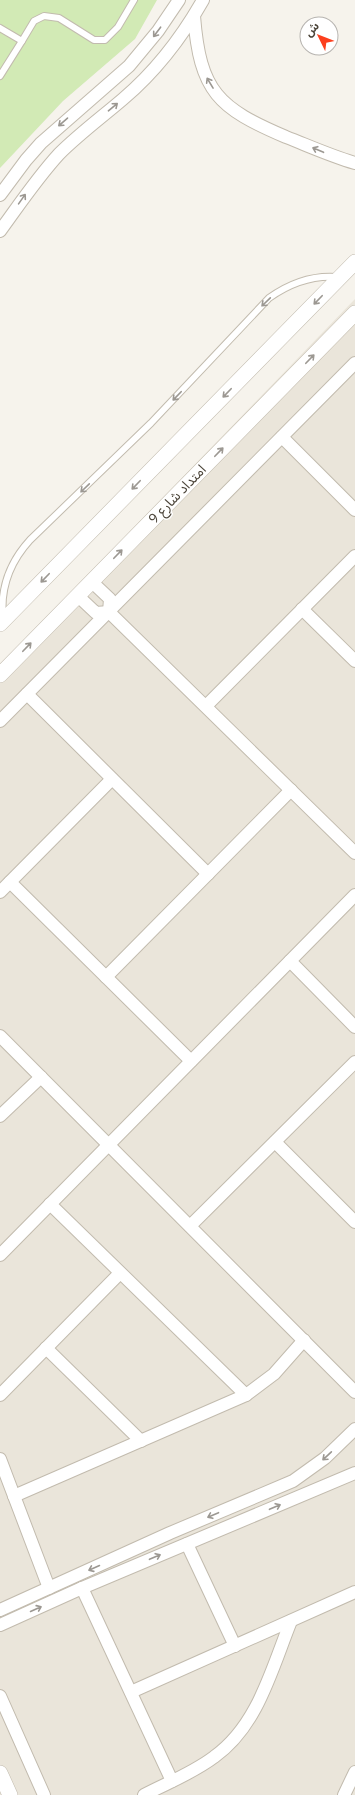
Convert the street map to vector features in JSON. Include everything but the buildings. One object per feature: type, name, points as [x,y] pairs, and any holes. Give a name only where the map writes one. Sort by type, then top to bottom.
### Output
[{"type":"street","points":[[0,195],[21,166],[42,143],[76,111],[112,82],[144,49],[179,0]]},
{"type":"street","points":[[0,231],[30,189],[59,155],[150,73],[173,46],[194,16],[203,0]]},
{"type":"street","points":[[194,16],[197,50],[203,71],[213,89],[227,105],[253,123],[330,155],[355,163]]},
{"type":"street","points":[[2,622],[355,262]]},
{"type":"street","name":"امتداد شارع 9","points":[[0,675],[354,317]]},
{"type":"street","points":[[0,721],[355,363]]},
{"type":"street","points":[[282,437],[355,510]]},
{"type":"street","points":[[206,706],[355,556]]},
{"type":"street","points":[[92,582],[110,599],[109,612]]},
{"type":"street","points":[[78,596],[96,613],[109,612],[355,853]]},
{"type":"street","points":[[302,609],[355,661]]},
{"type":"street","points":[[27,694],[208,874]]},
{"type":"street","points":[[0,892],[112,779]]},
{"type":"street","points":[[106,977],[291,790]]},
{"type":"street","points":[[10,882],[191,1062]]},
{"type":"street","points":[[0,1254],[355,895]]},
{"type":"street","points":[[290,961],[355,1027]]},
{"type":"street","points":[[0,1036],[355,1392]]},
{"type":"street","points":[[190,1226],[355,1062]]},
{"type":"street","points":[[0,1116],[41,1077]]},
{"type":"street","points":[[275,1142],[355,1222]]},
{"type":"street","points":[[50,1204],[246,1395]]},
{"type":"street","points":[[0,1395],[120,1273]]},
{"type":"street","points":[[14,1496],[246,1395],[274,1374],[304,1340]]},
{"type":"street","points":[[46,1348],[141,1441]]},
{"type":"street","points":[[0,1610],[170,1533],[280,1487],[305,1474],[325,1458],[355,1428]]},
{"type":"street","points":[[0,1459],[49,1588]]},
{"type":"street","points":[[0,1625],[82,1588],[355,1473]]},
{"type":"street","points":[[186,1544],[196,1531],[190,1525]]},
{"type":"street","points":[[170,1533],[171,1544],[186,1544]]},
{"type":"street","points":[[186,1544],[235,1646]]},
{"type":"street","points":[[82,1588],[172,1781]]},
{"type":"street","points":[[131,1692],[355,1592]]},
{"type":"street","points":[[144,1795],[214,1758],[240,1733],[259,1702],[291,1621]]},
{"type":"street","points":[[0,1696],[44,1795]]},
{"type":"street","points":[[344,1795],[355,1772]]},
{"type":"street","points":[[0,1773],[10,1795]]},
{"type":"lane","points":[[0,76],[34,20],[44,16],[59,18],[94,40],[104,40],[118,27],[134,0]]},
{"type":"lane","points":[[0,28],[22,41]]},
{"type":"lane","points":[[2,622],[2,598],[6,577],[16,557],[30,540],[152,422],[269,298],[285,288],[303,280],[315,277],[340,277]]},
{"type":"shaded area","points":[[355,299],[355,1795],[0,1795],[0,666]]},
{"type":"green space","points":[[0,0],[157,0],[135,39],[63,101],[0,168]]}]
